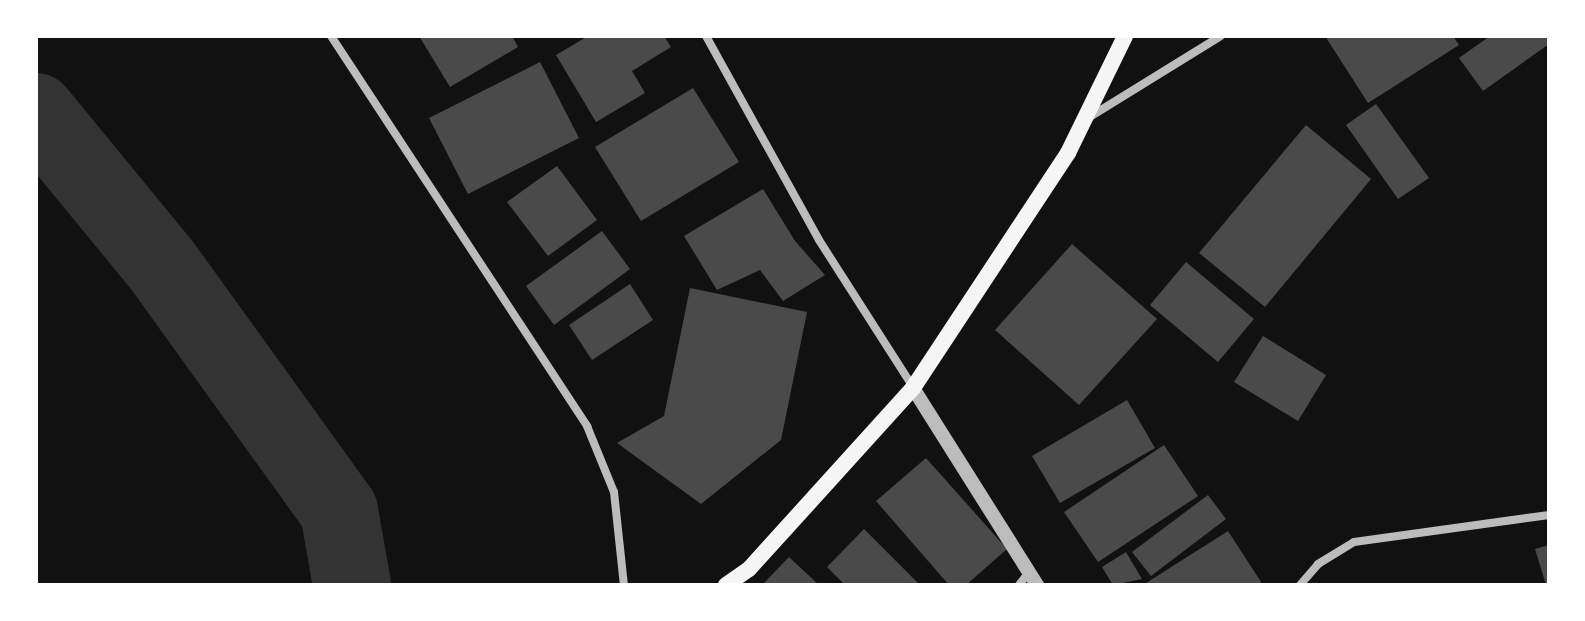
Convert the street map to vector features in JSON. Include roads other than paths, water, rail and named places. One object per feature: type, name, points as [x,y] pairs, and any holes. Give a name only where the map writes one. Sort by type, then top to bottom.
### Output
[{"type":"main road","points":[[726,585],[749,569],[913,388],[1068,153],[1125,36]]},
{"type":"street","points":[[331,36],[587,426],[614,492],[624,585]]},
{"type":"street","points":[[706,36],[819,240],[1033,578],[1019,585]]},
{"type":"street","points":[[1084,120],[1221,36]]},
{"type":"street","points":[[1300,585],[1326,557],[1354,542],[1549,515]]},
{"type":"waterway","points":[[36,112],[161,264],[339,511],[352,585]]}]
